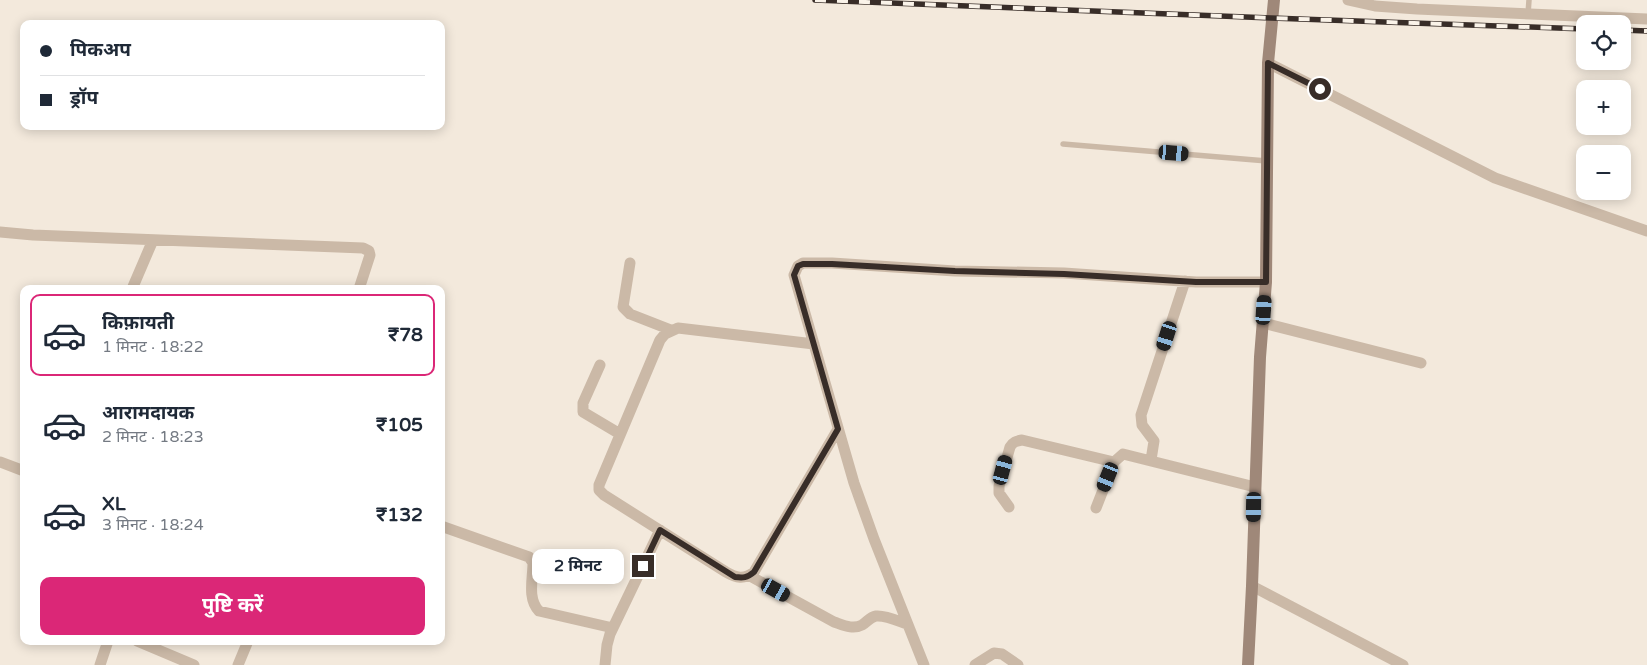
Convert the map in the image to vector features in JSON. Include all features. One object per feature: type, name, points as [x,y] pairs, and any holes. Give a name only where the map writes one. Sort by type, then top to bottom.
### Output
[{"type":"main road","points":[[1248,665],[1266,282],[1268,63],[1274,0]]},
{"type":"street","points":[[1348,0],[1375,6],[1417,9],[1647,19]]},
{"type":"street","points":[[1268,63],[1495,178],[1647,231]]},
{"type":"street","points":[[0,232],[33,235],[363,248],[369,251],[370,255],[360,285]]},
{"type":"street","points":[[134,285],[153,240]]},
{"type":"street","points":[[630,264],[623,307],[630,314],[671,330]]},
{"type":"street","points":[[924,665],[867,520],[838,429],[794,275],[798,266],[803,264],[832,264],[955,271],[1064,274],[1184,282],[1266,282]]},
{"type":"street","points":[[1151,460],[1154,441],[1142,424],[1141,415],[1184,282]]},
{"type":"street","points":[[1263,323],[1421,363]]},
{"type":"street","points":[[814,344],[678,328],[671,330],[660,340],[599,485],[599,490],[604,495],[735,577],[744,578],[754,572],[838,429]]},
{"type":"street","points":[[600,365],[583,404],[583,412],[620,434]]},
{"type":"street","points":[[1009,507],[999,493],[999,486],[1010,447],[1016,441],[1022,440],[1114,462]]},
{"type":"street","points":[[1096,508],[1114,462],[1123,454],[1255,487]]},
{"type":"street","points":[[0,462],[20,470]]},
{"type":"street","points":[[445,527],[529,557],[533,563],[532,600],[534,606],[539,611],[613,628]]},
{"type":"street","points":[[605,665],[607,645],[613,628],[660,530]]},
{"type":"street","points":[[750,576],[834,622],[848,627],[861,625],[877,616],[908,624]]},
{"type":"street","points":[[1252,586],[1403,665]]},
{"type":"street","points":[[100,665],[107,645]]},
{"type":"street","points":[[146,645],[194,665]]},
{"type":"street","points":[[238,665],[246,645]]},
{"type":"street","points":[[975,665],[994,653],[1002,654],[1018,665]]},
{"type":"lane","points":[[1528,0],[1528,14]]},
{"type":"lane","points":[[1063,144],[1266,161]]},
{"type":"railway","points":[[815,0],[1576,29]]},
{"type":"railway","points":[[1631,30],[1647,31]]},
{"type":"route","points":[[643,566],[660,530],[735,577],[744,578],[750,576],[838,429],[794,275],[798,266],[811,263],[1196,282],[1266,282],[1268,63],[1320,89]]}]
